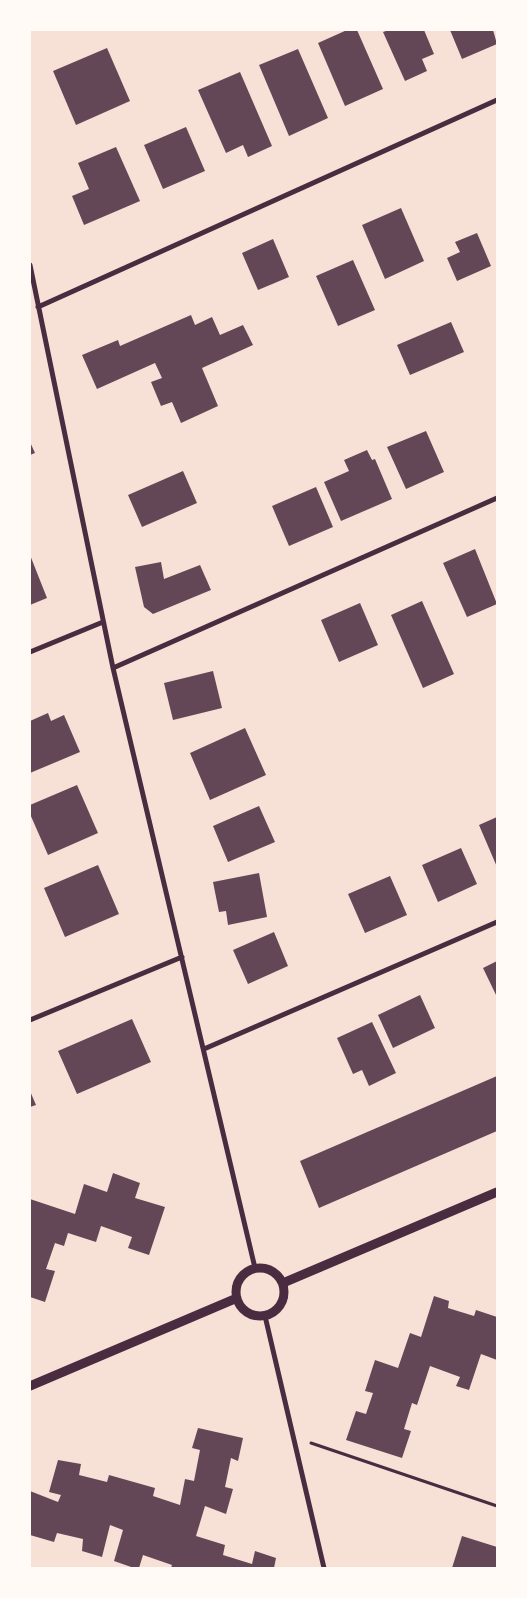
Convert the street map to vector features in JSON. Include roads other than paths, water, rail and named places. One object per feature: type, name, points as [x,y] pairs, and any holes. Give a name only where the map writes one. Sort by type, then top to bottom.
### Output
[{"type":"street","points":[[38,307],[497,100]]},
{"type":"street","points":[[30,265],[113,668],[255,1268]]},
{"type":"street","points":[[113,668],[497,498]]},
{"type":"street","points":[[30,652],[103,622]]},
{"type":"street","points":[[204,1049],[497,922]]},
{"type":"street","points":[[30,1020],[182,957]]},
{"type":"street","points":[[283,1283],[497,1192]]},
{"type":"street","points":[[262,1267],[275,1272],[283,1283],[284,1297],[281,1304],[277,1310],[265,1316],[257,1316],[244,1310],[236,1298],[237,1282],[248,1270],[262,1267]]},
{"type":"street","points":[[30,1386],[236,1298]]},
{"type":"street","points":[[265,1316],[324,1568]]}]
